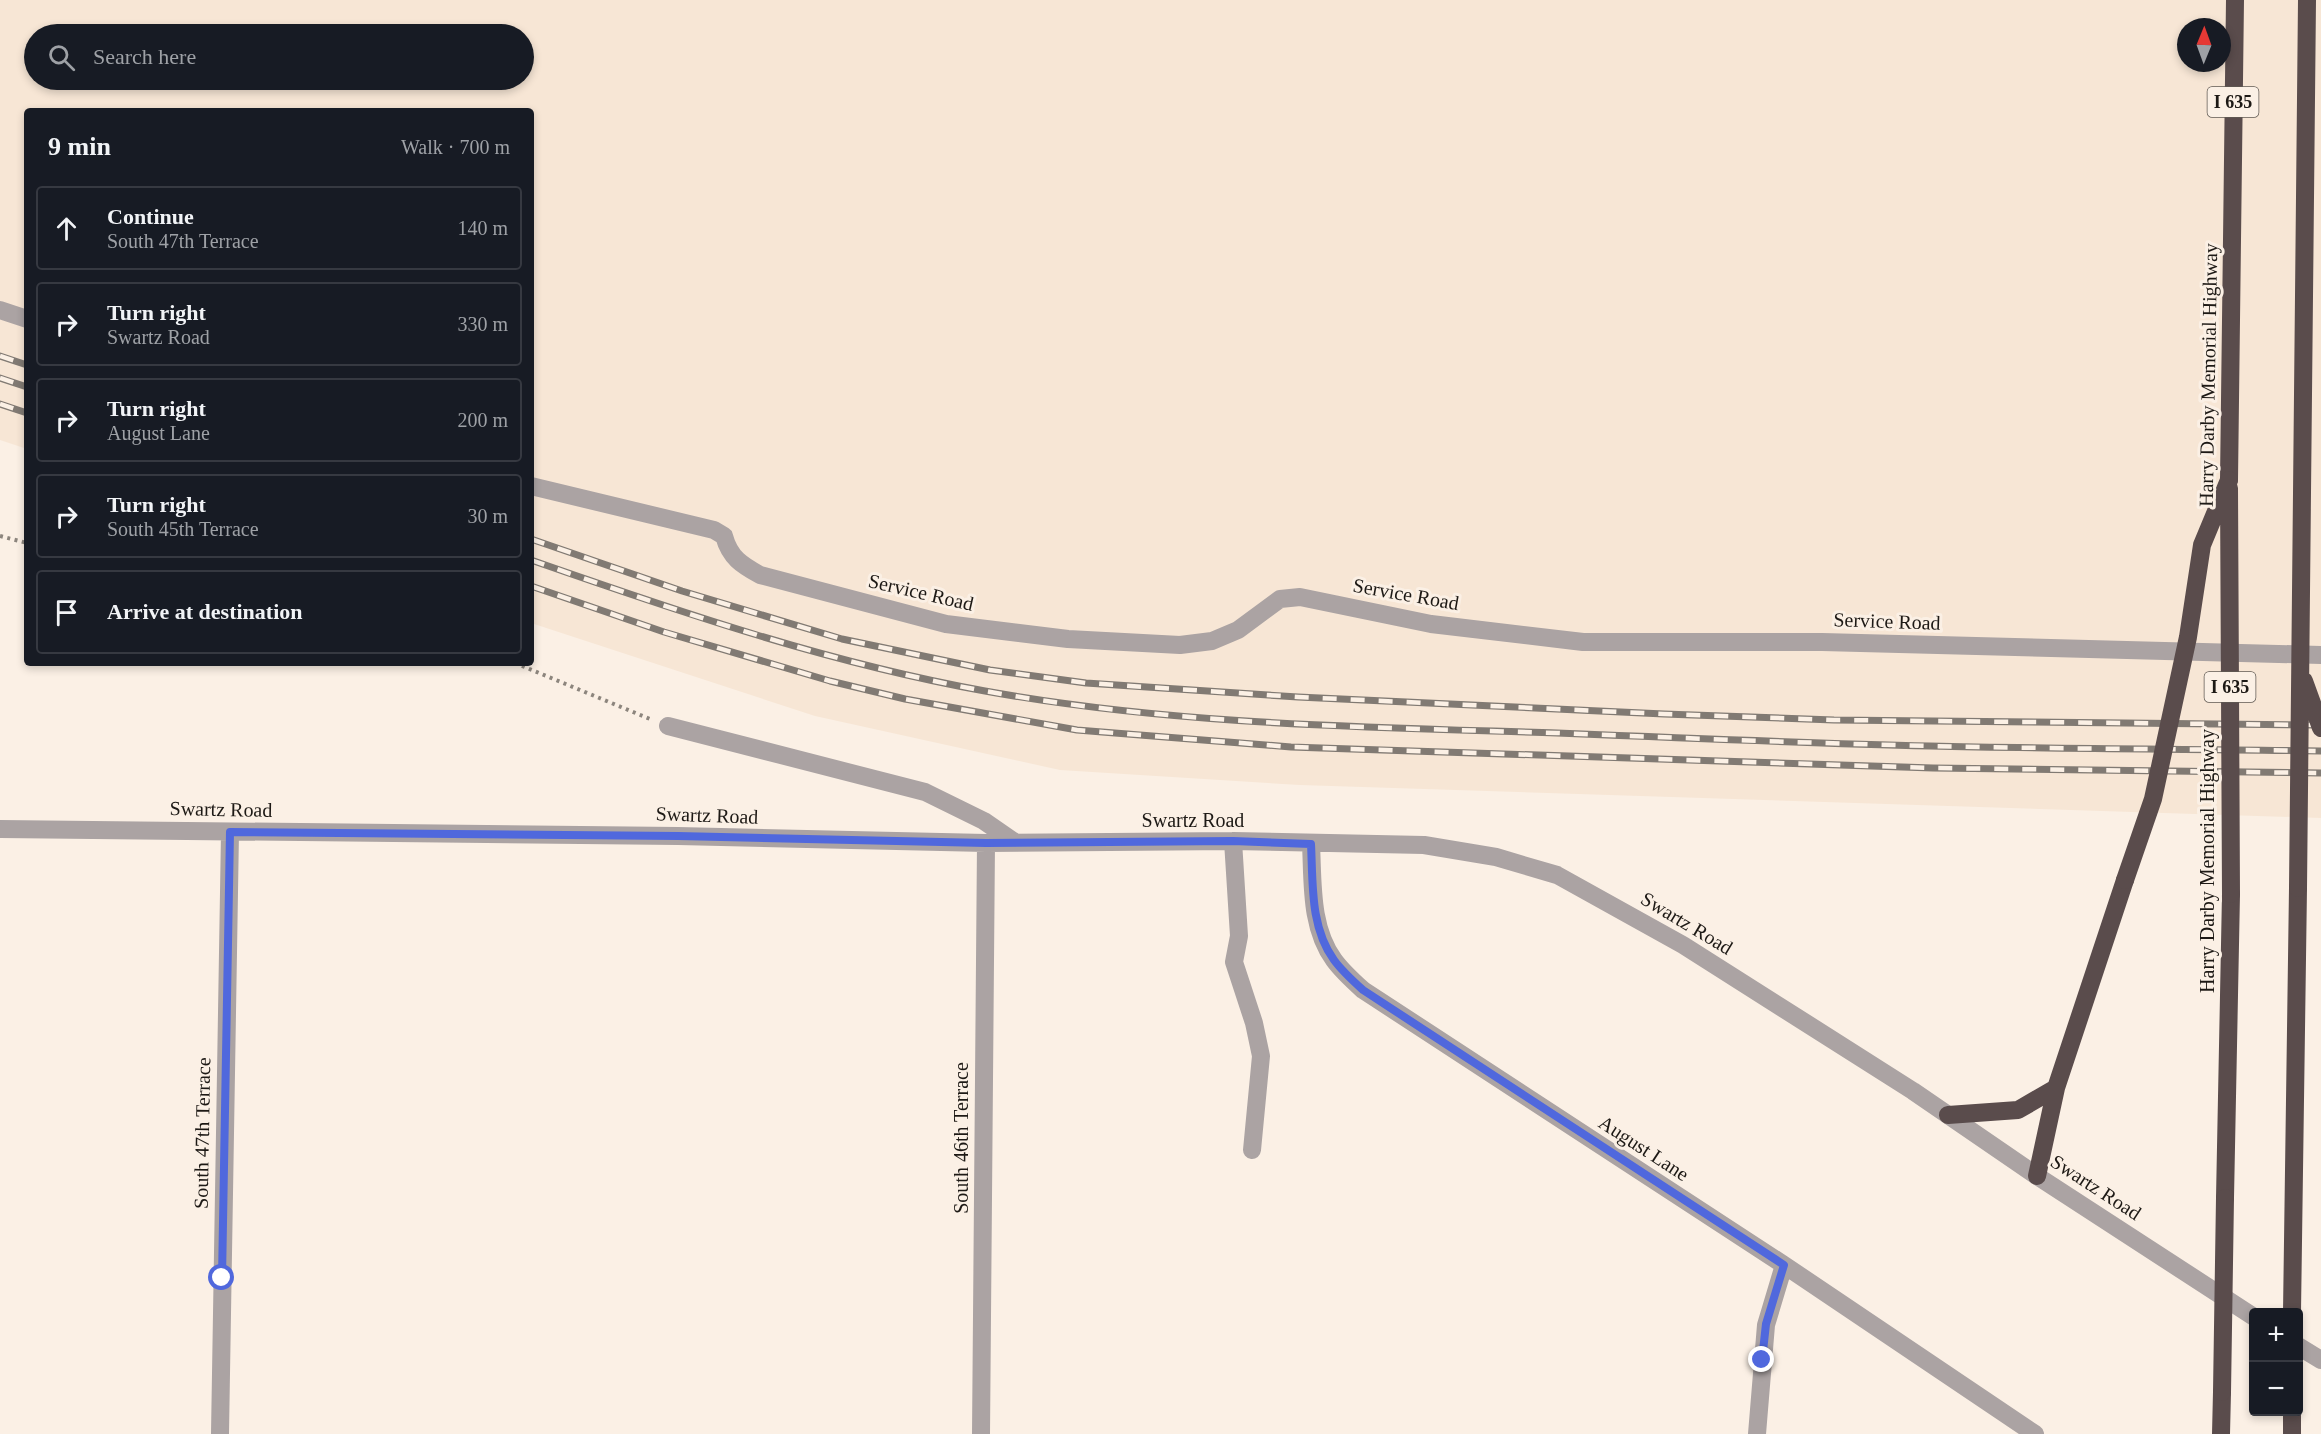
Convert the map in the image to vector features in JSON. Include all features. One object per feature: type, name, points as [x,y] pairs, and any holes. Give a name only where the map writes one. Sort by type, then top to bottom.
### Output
[{"type":"highway","name":"Harry Darby Memorial Highway","points":[[2222,1434],[2231,894],[2229,480],[2235,0]]},
{"type":"highway","points":[[2292,1308],[2291,1228],[2298,888],[2307,0]]},
{"type":"highway","points":[[2037,1176],[2056,1088],[2153,799],[2188,637],[2202,545],[2229,480]]},
{"type":"highway","points":[[2300,668],[2321,728]]},
{"type":"highway","points":[[1948,1115],[2018,1110],[2056,1088]]},
{"type":"highway","points":[[2292,1416],[2292,1434]]},
{"type":"street","points":[[0,310],[24,318]]},
{"type":"street","name":"Service Road","points":[[534,487],[714,530],[724,536],[736,561],[760,575],[946,624],[1068,639],[1180,645],[1212,640],[1238,630],[1280,599],[1300,597],[1431,624],[1583,642],[1822,642],[2321,655]]},
{"type":"street","points":[[668,726],[925,792],[984,821],[1016,843]]},
{"type":"street","name":"Swartz Road","points":[[0,829],[678,836],[986,843],[1233,841],[1424,845],[1496,857],[1557,875],[1683,945],[1913,1091],[2037,1176],[2249,1314]]},
{"type":"street","name":"South 47th Terrace","points":[[220,1434],[230,832]]},
{"type":"street","points":[[1233,841],[1239,936],[1234,962],[1254,1023],[1261,1056],[1252,1150]]},
{"type":"street","name":"South 46th Terrace","points":[[981,1434],[986,843]]},
{"type":"street","name":"August Lane","points":[[1311,844],[1313,894],[1318,925],[1334,961],[1363,990],[1784,1265],[2035,1434]]},
{"type":"street","points":[[1757,1434],[1766,1324],[1784,1265]]},
{"type":"street","points":[[2303,1349],[2321,1360]]},
{"type":"path","points":[[0,536],[24,542]]},
{"type":"path","points":[[522,666],[668,726]]},
{"type":"shaded area","points":[[0,0],[2321,0],[2321,818],[1300,785],[1060,770],[815,716],[534,624],[534,108],[24,108],[24,448],[0,440]]},
{"type":"railway","points":[[0,356],[24,364]]},
{"type":"railway","points":[[0,378],[24,386]]},
{"type":"railway","points":[[0,404],[24,412]]},
{"type":"railway","points":[[534,540],[682,591],[842,639],[990,670],[1086,683],[1298,697],[1834,720],[2321,725]]},
{"type":"railway","points":[[534,561],[699,617],[869,666],[985,691],[1127,711],[1198,718],[1341,726],[1790,742],[2321,751]]},
{"type":"railway","points":[[534,587],[664,632],[830,681],[905,699],[1077,730],[1291,747],[1933,768],[2321,773]]},
{"type":"route","points":[[222,1278],[230,832],[678,836],[986,843],[1233,841],[1311,844],[1313,894],[1318,925],[1334,961],[1363,990],[1379,1003],[1784,1265],[1774,1291],[1766,1324],[1762,1360]]}]
